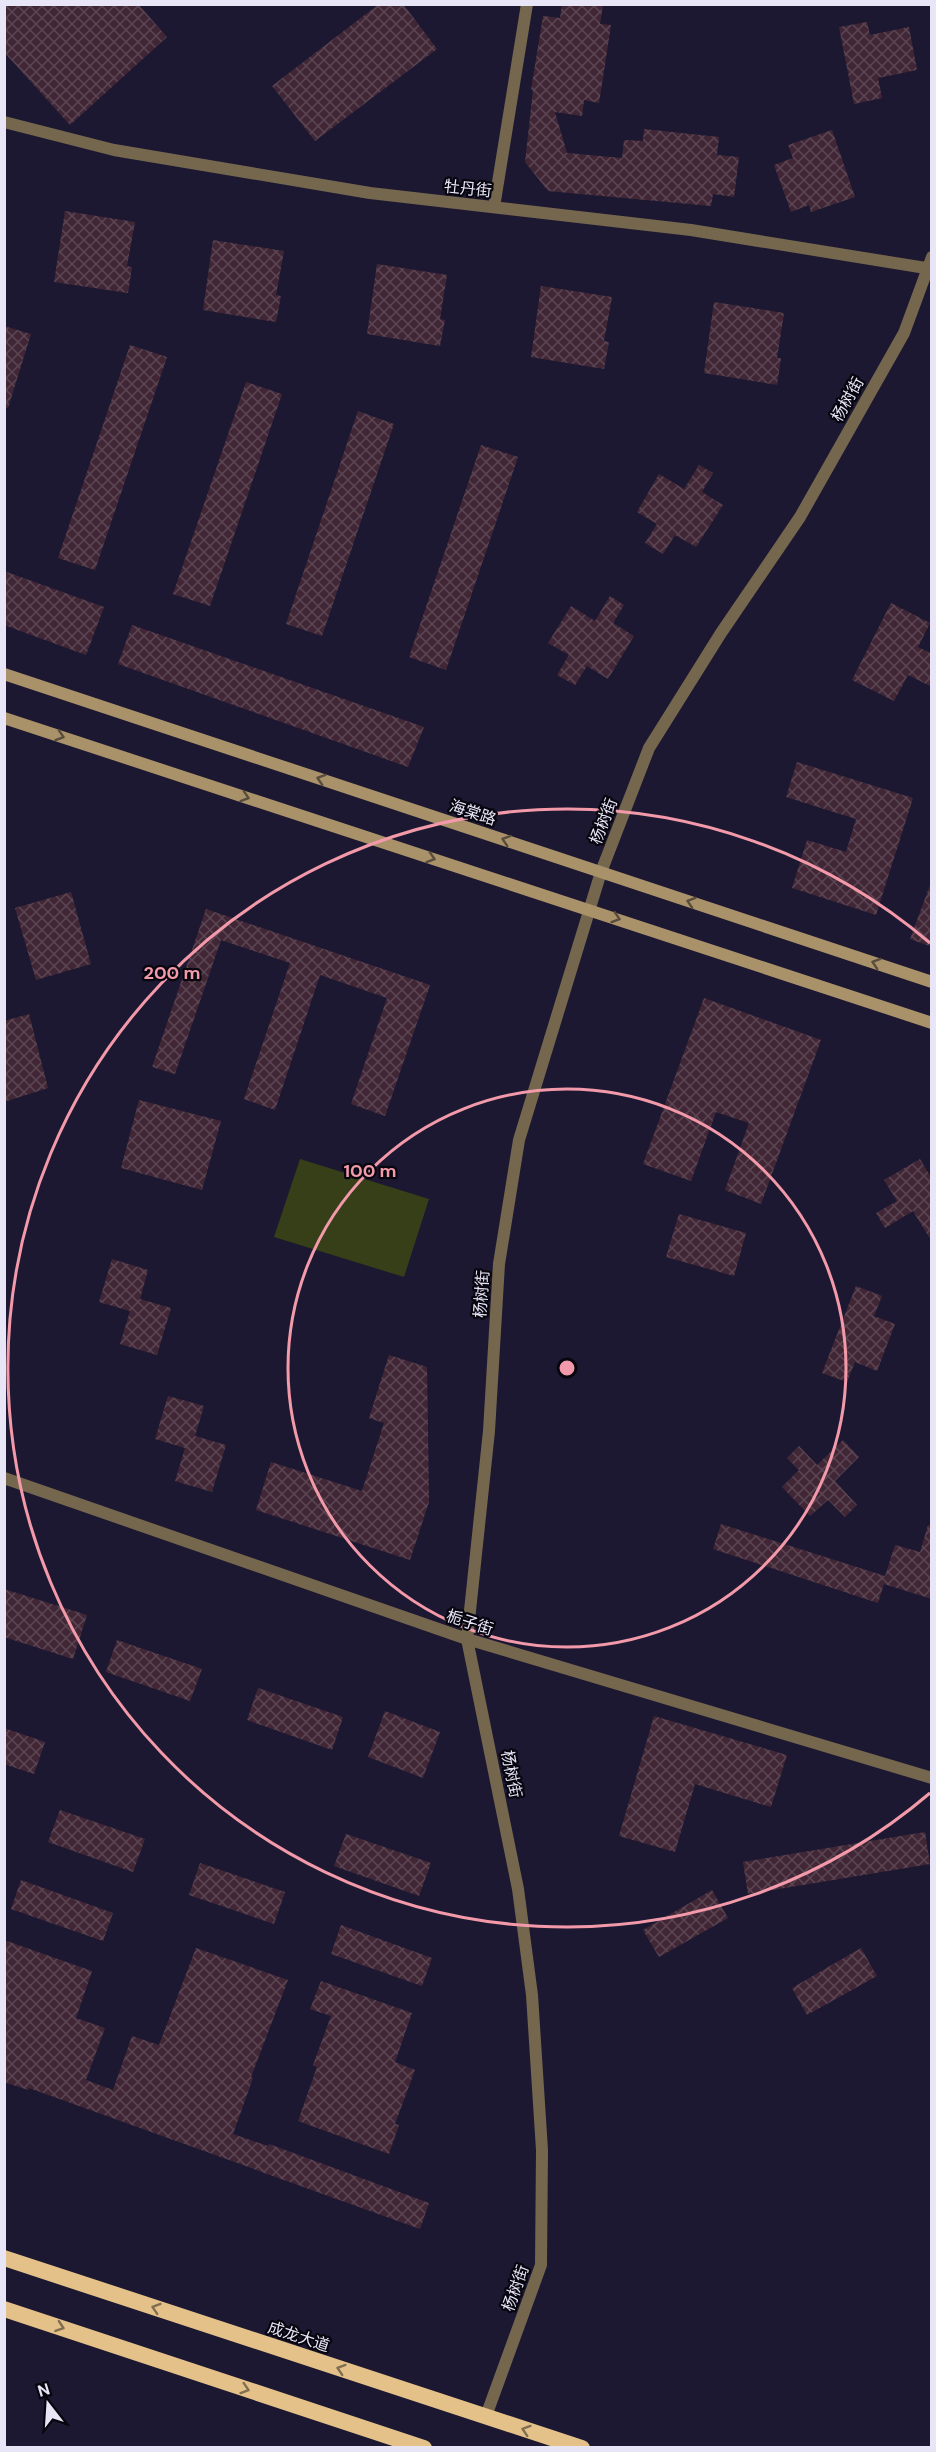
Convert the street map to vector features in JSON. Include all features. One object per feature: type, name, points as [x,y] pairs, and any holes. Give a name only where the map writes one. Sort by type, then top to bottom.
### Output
[{"type":"highway","name":"成龙大道","points":[[4,2258],[582,2448]]},
{"type":"highway","points":[[4,2308],[424,2448]]},
{"type":"main road","name":"海棠路","points":[[4,674],[932,982]]},
{"type":"main road","points":[[4,718],[932,1023]]},
{"type":"street","points":[[494,207],[527,4]]},
{"type":"street","name":"牡丹街","points":[[4,122],[114,150],[370,193],[691,230],[930,265]]},
{"type":"street","name":"杨树街","points":[[486,2416],[541,2265],[542,2150],[532,1995],[518,1889],[467,1639],[489,1431],[499,1264],[519,1140],[601,872],[649,748],[721,633],[800,517],[904,333],[930,265]]},
{"type":"street","name":"栀子街","points":[[4,1478],[467,1639],[932,1778]]},
{"type":"green space","points":[[300,1159],[429,1199],[404,1277],[274,1237]]},
{"type":"building","points":[[4,4],[138,4],[167,37],[70,125],[4,52]]},
{"type":"building","points":[[379,4],[403,4],[437,49],[315,141],[272,86]]},
{"type":"building","points":[[562,4],[603,4],[600,24],[611,25],[599,103],[584,100],[582,116],[555,112],[567,153],[622,158],[624,140],[643,141],[644,129],[719,137],[717,155],[739,157],[734,197],[713,194],[711,206],[548,191],[525,162],[533,90],[531,90],[543,16],[560,18]]},
{"type":"building","points":[[867,22],[870,35],[909,27],[917,70],[878,78],[882,98],[854,104],[839,27]]},
{"type":"building","points":[[832,130],[855,197],[811,212],[809,205],[791,212],[774,165],[793,158],[788,145]]},
{"type":"building","points":[[65,211],[135,222],[127,266],[132,267],[128,293],[54,282]]},
{"type":"building","points":[[213,240],[284,251],[276,295],[281,296],[276,322],[203,310]]},
{"type":"building","points":[[377,264],[447,275],[440,319],[445,320],[440,346],[367,334]]},
{"type":"building","points":[[541,286],[612,297],[604,341],[609,342],[604,369],[531,357]]},
{"type":"building","points":[[714,302],[784,313],[777,358],[781,358],[777,385],[704,373]]},
{"type":"building","points":[[4,326],[31,334],[8,408],[4,408]]},
{"type":"building","points":[[130,345],[167,357],[95,570],[58,558]]},
{"type":"building","points":[[246,382],[282,394],[210,606],[173,594]]},
{"type":"building","points":[[358,411],[394,424],[322,636],[286,624]]},
{"type":"building","points":[[481,445],[518,457],[446,670],[409,657]]},
{"type":"building","points":[[699,465],[713,473],[702,492],[723,505],[696,547],[675,535],[663,554],[645,543],[657,524],[637,512],[659,474],[684,489]]},
{"type":"building","points":[[4,571],[104,607],[86,655],[4,625]]},
{"type":"building","points":[[610,596],[624,605],[613,623],[634,636],[608,679],[587,666],[575,685],[557,675],[569,655],[548,643],[571,606],[595,621]]},
{"type":"building","points":[[891,603],[930,623],[918,647],[932,654],[932,687],[908,675],[894,701],[852,680]]},
{"type":"building","points":[[132,625],[424,727],[408,767],[118,664]]},
{"type":"building","points":[[797,762],[913,798],[876,915],[792,888],[807,840],[846,852],[856,819],[786,797]]},
{"type":"building","points":[[930,885],[932,885],[932,947],[910,939]]},
{"type":"building","points":[[71,892],[91,964],[36,980],[15,908]]},
{"type":"building","points":[[206,909],[430,985],[385,1116],[351,1104],[387,998],[320,975],[275,1110],[244,1099],[290,963],[221,940],[175,1074],[152,1067]]},
{"type":"building","points":[[704,998],[821,1040],[761,1204],[725,1190],[749,1123],[716,1112],[691,1181],[643,1164]]},
{"type":"building","points":[[29,1014],[48,1088],[4,1102],[4,1021]]},
{"type":"building","points":[[139,1100],[221,1121],[202,1190],[121,1168]]},
{"type":"building","points":[[920,1159],[932,1179],[932,1242],[913,1211],[885,1228],[876,1213],[897,1201],[884,1180]]},
{"type":"building","points":[[679,1214],[746,1233],[734,1276],[666,1257]]},
{"type":"building","points":[[112,1259],[148,1270],[140,1299],[171,1308],[157,1355],[120,1344],[130,1311],[99,1302]]},
{"type":"building","points":[[856,1286],[882,1296],[874,1316],[895,1324],[877,1371],[855,1362],[847,1382],[822,1373]]},
{"type":"building","points":[[389,1355],[427,1367],[429,1502],[410,1560],[256,1510],[271,1462],[362,1491],[384,1423],[369,1418]]},
{"type":"building","points":[[168,1396],[204,1406],[195,1436],[226,1445],[212,1492],[175,1481],[185,1448],[155,1439]]},
{"type":"building","points":[[843,1440],[859,1457],[835,1481],[857,1505],[845,1517],[828,1500],[810,1516],[782,1487],[799,1470],[787,1458],[799,1446],[817,1465]]},
{"type":"building","points":[[721,1524],[885,1576],[895,1545],[920,1552],[928,1525],[932,1526],[932,1599],[884,1584],[878,1603],[713,1549]]},
{"type":"building","points":[[4,1589],[87,1615],[73,1659],[4,1637]]},
{"type":"building","points":[[117,1640],[202,1669],[190,1701],[106,1672]]},
{"type":"building","points":[[258,1688],[343,1717],[332,1750],[247,1720]]},
{"type":"building","points":[[385,1711],[440,1732],[423,1778],[368,1757]]},
{"type":"building","points":[[654,1716],[787,1755],[771,1807],[695,1784],[675,1852],[619,1836]]},
{"type":"building","points":[[4,1728],[45,1742],[34,1774],[4,1764]]},
{"type":"building","points":[[60,1810],[145,1839],[133,1872],[48,1842]]},
{"type":"building","points":[[925,1832],[930,1864],[748,1894],[743,1862]]},
{"type":"building","points":[[346,1834],[431,1863],[419,1896],[334,1866]]},
{"type":"building","points":[[200,1863],[285,1892],[274,1924],[189,1895]]},
{"type":"building","points":[[21,1880],[113,1913],[103,1941],[11,1909]]},
{"type":"building","points":[[712,1890],[728,1918],[659,1957],[643,1930]]},
{"type":"building","points":[[341,1925],[432,1958],[422,1986],[331,1954]]},
{"type":"building","points":[[4,1940],[92,1971],[76,2018],[105,2028],[86,2080],[113,2090],[132,2036],[159,2045],[196,1948],[288,1980],[251,2077],[253,2078],[233,2134],[268,2146],[269,2144],[429,2203],[420,2229],[29,2088],[28,2090],[4,2082]]},
{"type":"building","points":[[861,1948],[877,1976],[807,2015],[792,1988]]},
{"type":"building","points":[[321,1981],[412,2013],[395,2062],[415,2070],[395,2124],[399,2125],[389,2154],[298,2121],[317,2067],[313,2065],[331,2016],[310,2009]]}]
